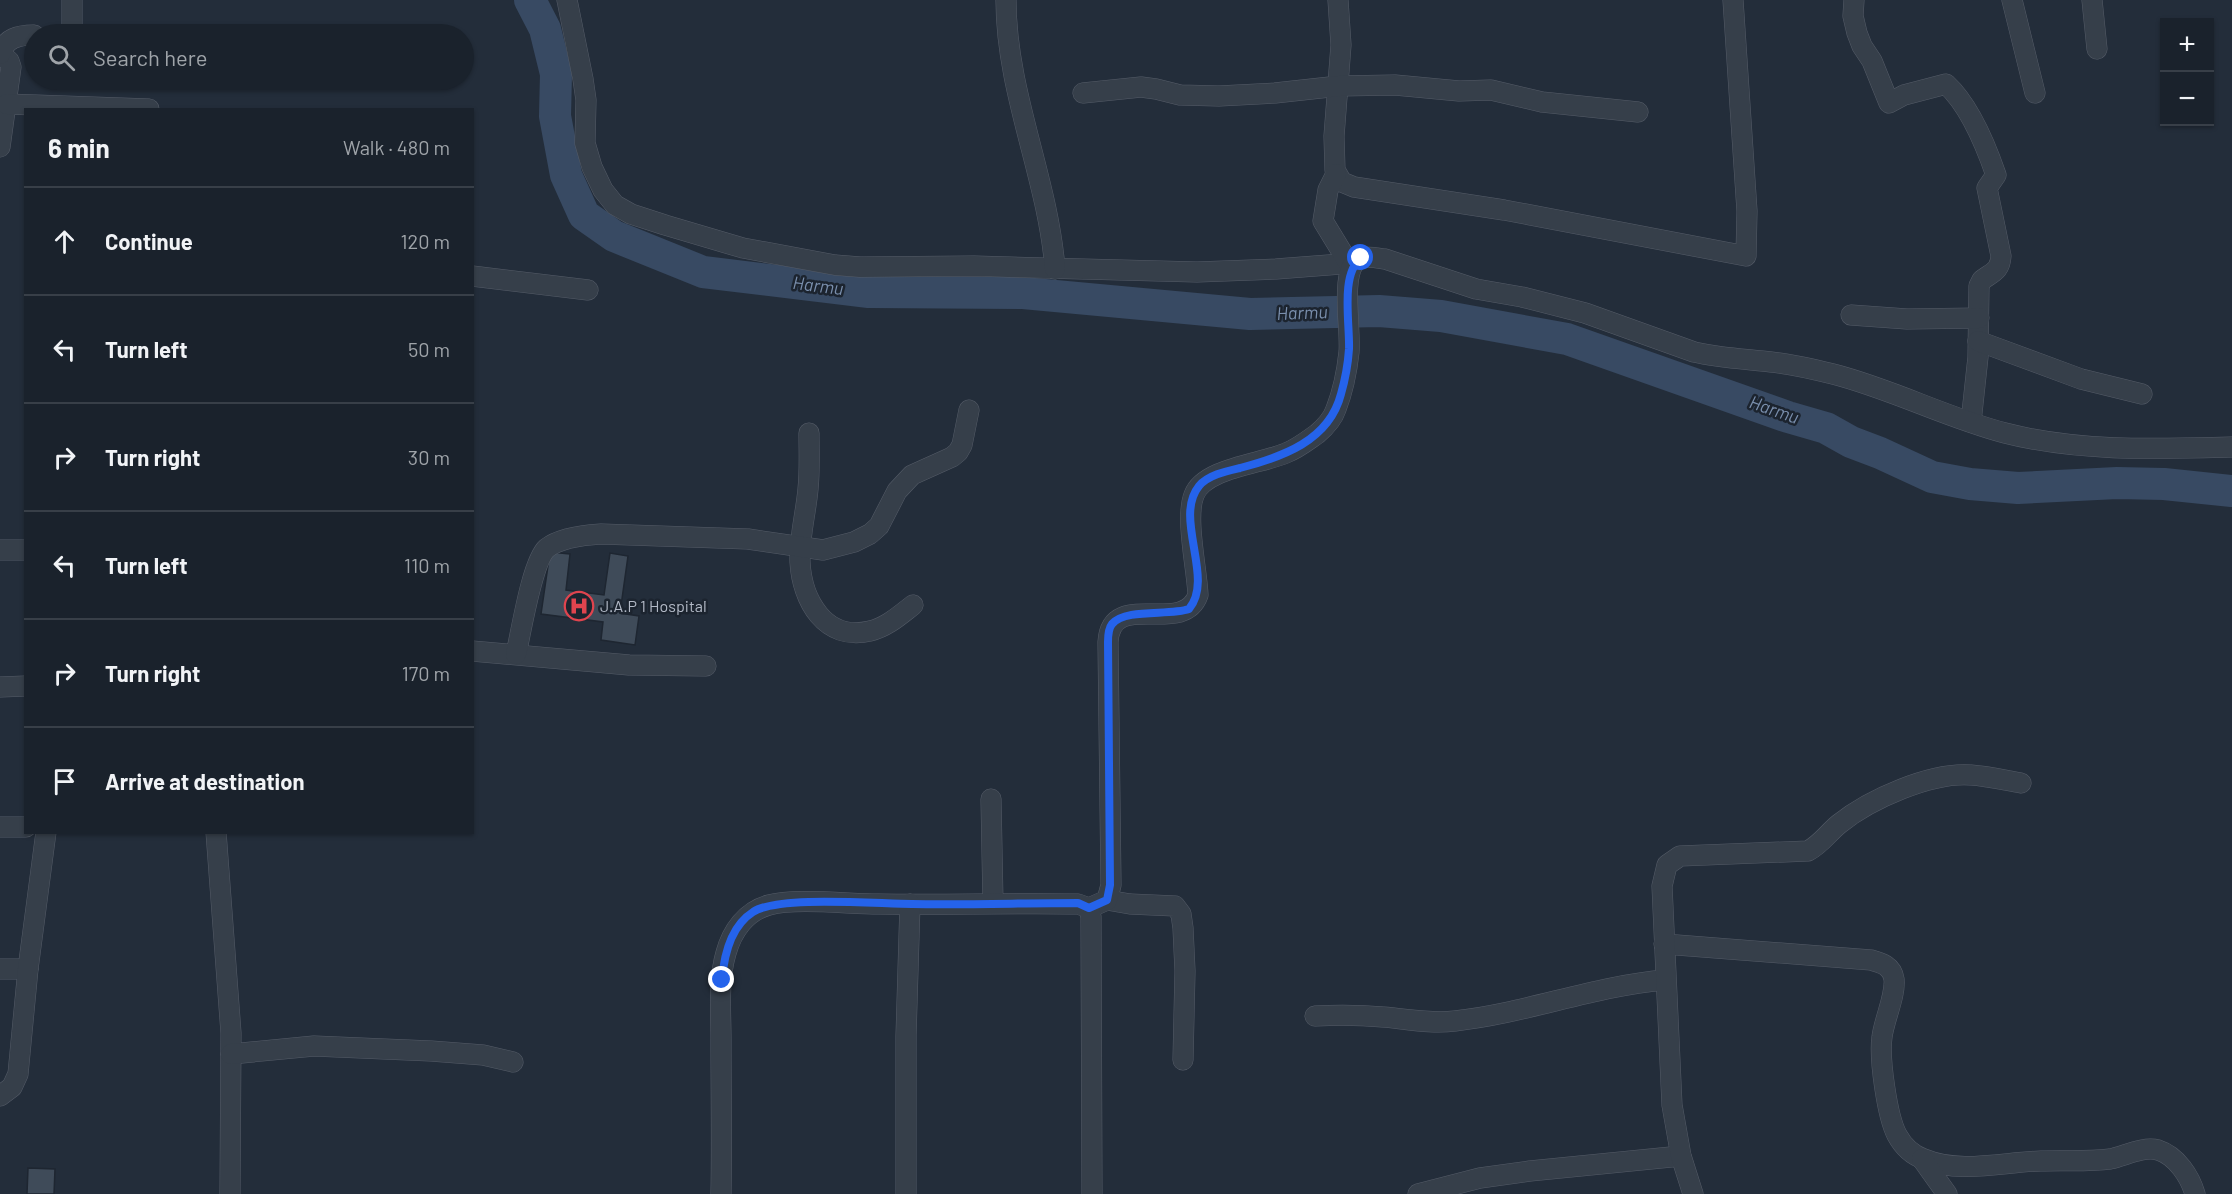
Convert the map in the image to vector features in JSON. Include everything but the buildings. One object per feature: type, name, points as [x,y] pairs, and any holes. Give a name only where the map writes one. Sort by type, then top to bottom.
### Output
[{"type":"street","points":[[72,0],[72,24]]},
{"type":"street","points":[[567,0],[586,100],[585,143],[592,167],[603,190],[615,205],[631,214],[706,239],[835,265],[884,268],[974,266],[1236,271],[1351,263],[1370,257],[1385,259],[1476,289],[1522,297],[1585,313],[1694,352],[1711,356],[1789,364],[1836,375],[1895,393],[1971,422],[2023,437],[2077,444],[2143,448],[2232,447]]},
{"type":"street","points":[[1006,0],[1006,22],[1011,60],[1025,128],[1048,216],[1055,269]]},
{"type":"street","points":[[1092,1194],[1091,917],[1110,885],[1108,642],[1111,626],[1117,620],[1128,616],[1178,613],[1189,609],[1198,595],[1191,506],[1200,485],[1210,477],[1226,471],[1288,453],[1321,430],[1335,413],[1349,350],[1348,284],[1351,263],[1323,221],[1328,190],[1336,174],[1334,136],[1341,45],[1338,0]]},
{"type":"street","points":[[1336,174],[1342,182],[1354,187],[1504,210],[1746,256],[1747,211],[1733,0]]},
{"type":"street","points":[[1854,0],[1853,16],[1857,33],[1872,61],[1889,103],[1904,95],[1946,84],[1956,93],[1987,149],[1996,175],[1987,188],[2001,256],[1997,271],[1982,280],[1978,296],[1978,341],[1971,422]]},
{"type":"street","points":[[2012,0],[2034,93]]},
{"type":"street","points":[[2092,0],[2097,49]]},
{"type":"street","points":[[0,147],[11,67],[9,61],[0,54],[8,41],[24,36]]},
{"type":"street","points":[[1083,93],[1141,87],[1156,88],[1180,95],[1219,96],[1395,85],[1458,91],[1491,90],[1542,102],[1638,112]]},
{"type":"street","points":[[7,104],[59,108]]},
{"type":"street","points":[[474,276],[588,290]]},
{"type":"street","points":[[1851,315],[1907,319],[1979,318]]},
{"type":"street","points":[[1978,341],[2081,379],[2142,394]]},
{"type":"street","points":[[516,654],[539,562],[543,553],[556,543],[590,535],[612,534],[748,539],[823,550],[854,542],[870,534],[879,526],[897,490],[904,483],[923,469],[946,460],[958,452],[962,445],[969,410]]},
{"type":"street","points":[[808,434],[808,488],[800,546],[802,577],[806,592],[819,616],[834,629],[858,633],[883,626],[913,605]]},
{"type":"street","points":[[0,550],[24,550]]},
{"type":"street","points":[[474,651],[629,665],[706,666]]},
{"type":"street","points":[[0,687],[24,686]]},
{"type":"street","points":[[1692,1194],[1681,1156],[1672,1105],[1662,886],[1667,865],[1680,856],[1808,851],[1817,846],[1839,824],[1896,791],[1921,781],[1953,775],[1970,775],[2021,783]]},
{"type":"street","points":[[991,799],[993,903]]},
{"type":"street","points":[[0,827],[24,827]]},
{"type":"street","points":[[0,1096],[12,1087],[18,1074],[28,969],[46,834]]},
{"type":"street","points":[[216,834],[226,950],[231,1054],[230,1194]]},
{"type":"street","points":[[721,1194],[722,980],[726,952],[743,920],[754,910],[770,904],[808,902],[1078,903],[1175,906],[1181,914],[1185,971],[1183,1060]]},
{"type":"street","points":[[906,1194],[906,1036],[910,904]]},
{"type":"street","points":[[1664,944],[1871,960],[1883,963],[1890,969],[1894,977],[1894,986],[1883,1027],[1881,1053],[1891,1116],[1903,1144],[1922,1159],[1947,1194]]},
{"type":"street","points":[[0,969],[28,969]]},
{"type":"street","points":[[1315,1016],[1369,1016],[1426,1022],[1454,1021],[1514,1011],[1626,984],[1665,980]]},
{"type":"street","points":[[231,1054],[314,1046],[483,1055],[513,1062]]},
{"type":"street","points":[[1922,1159],[1959,1166],[2109,1159],[2141,1150],[2155,1149],[2167,1153],[2176,1161],[2185,1173],[2195,1194]]},
{"type":"street","points":[[1418,1194],[1480,1178],[1681,1156]]},
{"type":"waterway","name":"Harmu","points":[[530,0],[545,29],[556,74],[555,116],[566,175],[584,215],[614,236],[703,272],[869,292],[1023,293],[1250,314],[1379,311],[1441,316],[1567,339],[1788,417],[1826,428],[1851,442],[1932,477],[1970,484],[2018,488],[2117,483],[2164,484],[2232,491]]},
{"type":"place","name":"J.A.P 1 Hospital","points":[[579,606]]},
{"type":"route","points":[[722,980],[726,952],[733,935],[743,920],[754,910],[770,904],[808,902],[1078,903],[1089,908],[1107,900],[1110,894],[1108,632],[1117,620],[1128,616],[1178,613],[1189,609],[1195,603],[1198,595],[1191,506],[1200,485],[1210,477],[1226,471],[1288,453],[1321,430],[1335,413],[1346,374],[1349,350],[1348,284],[1354,263],[1361,258]]}]
